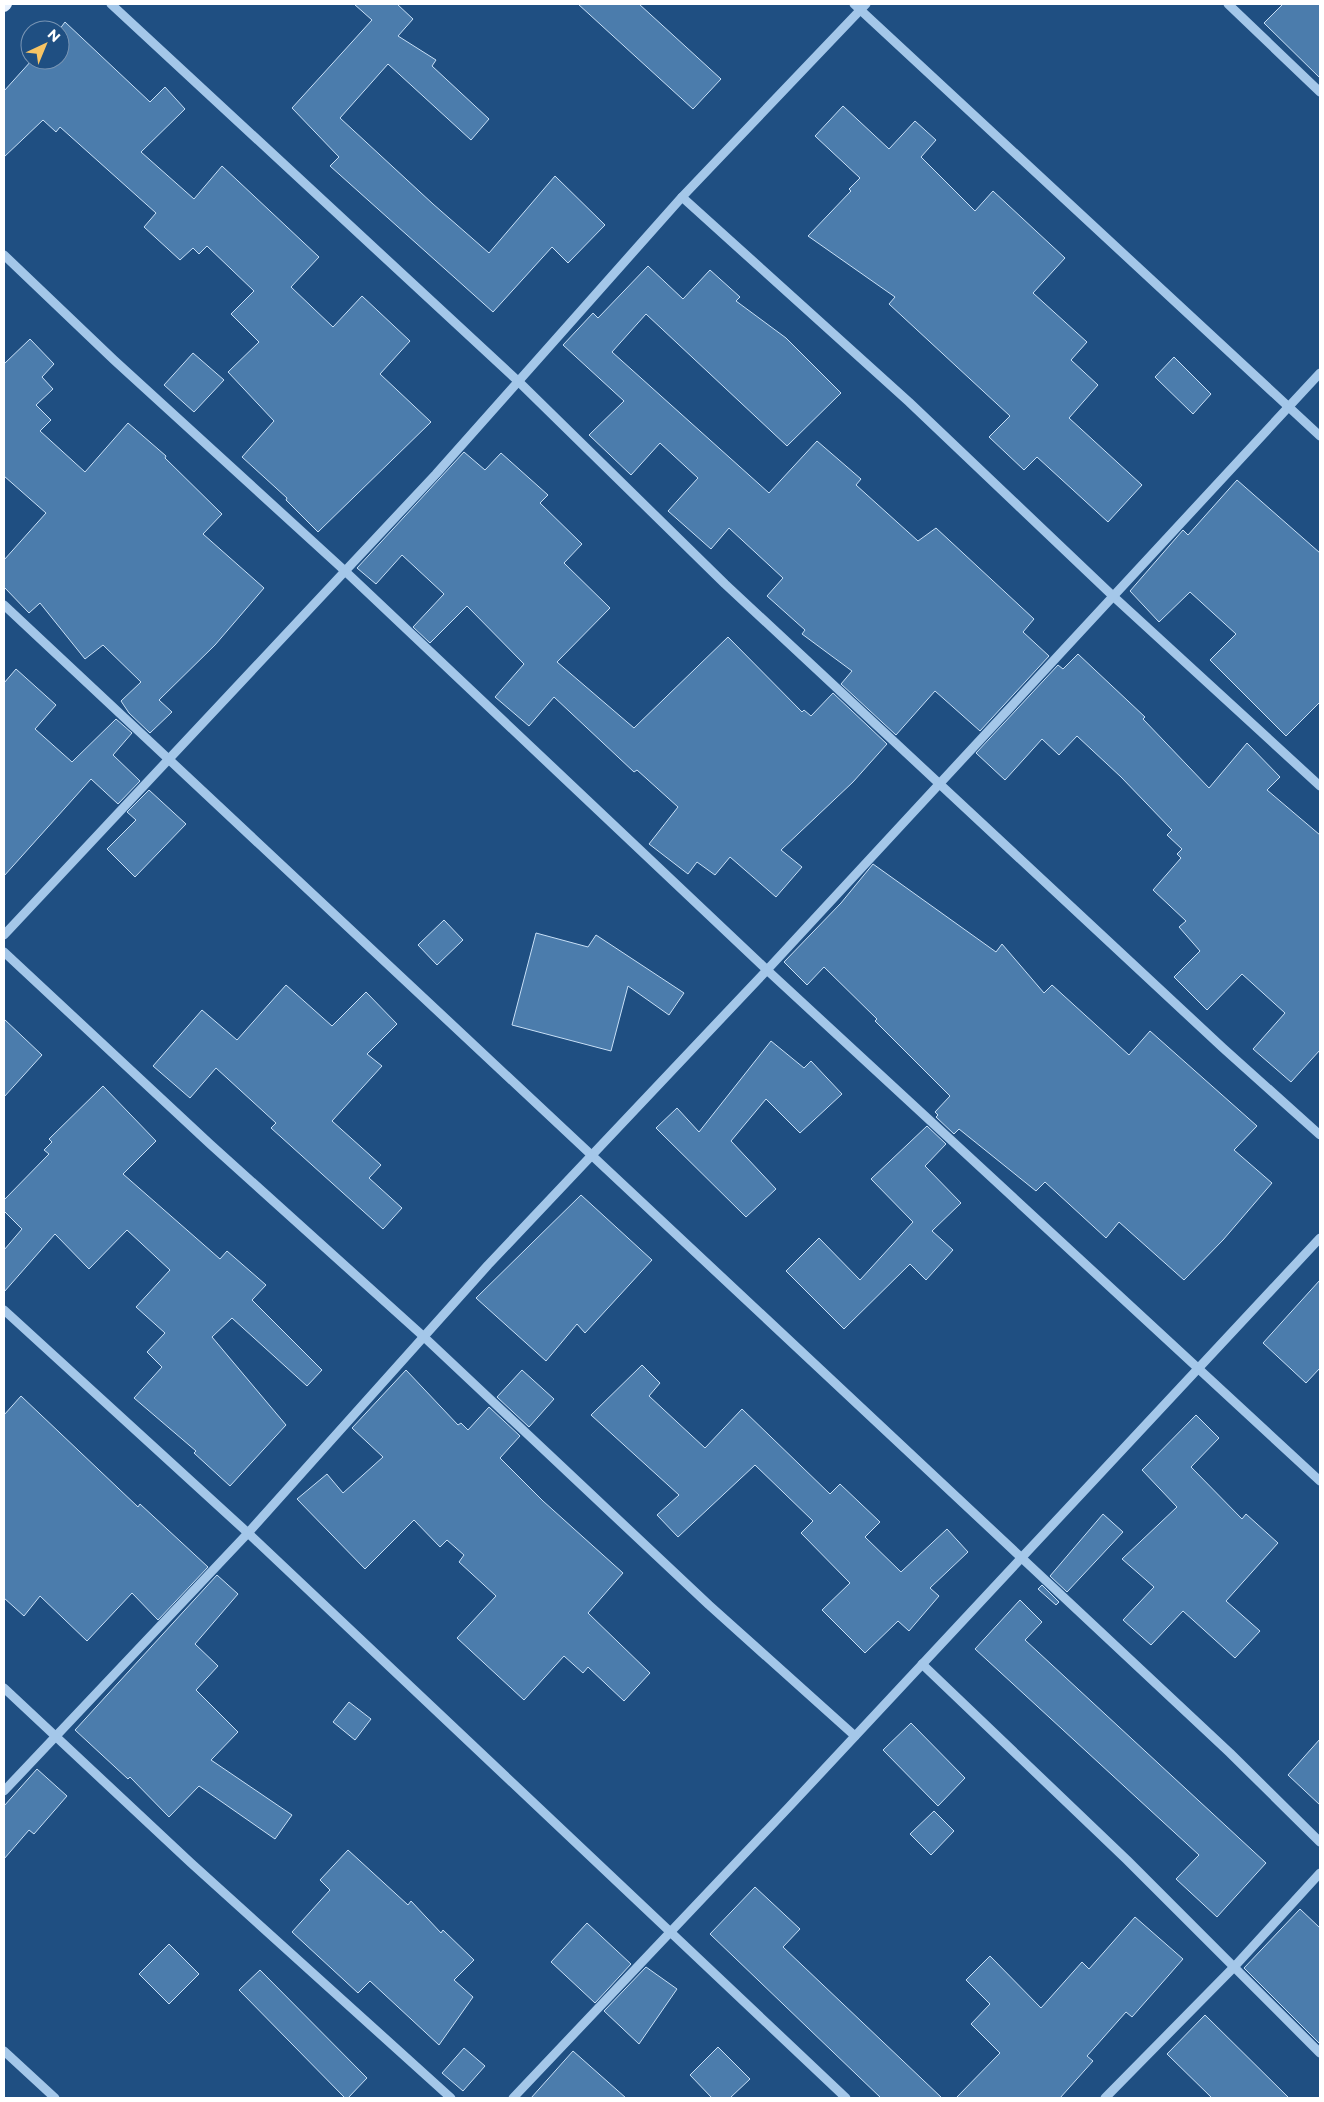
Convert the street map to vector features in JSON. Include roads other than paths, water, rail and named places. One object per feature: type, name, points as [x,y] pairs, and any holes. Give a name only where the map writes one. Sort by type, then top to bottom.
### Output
[{"type":"street","points":[[111,4],[520,382],[724,584],[1223,1048],[1320,1135]]},
{"type":"street","points":[[1228,4],[1320,92]]},
{"type":"street","points":[[4,935],[520,382],[682,197],[860,6],[1320,436]]},
{"type":"street","points":[[682,197],[909,402],[1114,597],[1320,786]]},
{"type":"street","points":[[4,255],[121,367],[345,571],[767,970],[1320,1480]]},
{"type":"street","points":[[4,1791],[248,1533],[423,1336],[592,1158],[1320,373]]},
{"type":"street","points":[[4,605],[169,758],[592,1158],[1223,1747],[1320,1842]]},
{"type":"street","points":[[4,952],[210,1144],[423,1336],[709,1605],[854,1736]]},
{"type":"street","points":[[513,2098],[1021,1559],[1320,1238]]},
{"type":"street","points":[[4,1310],[248,1533],[669,1933],[846,2098]]},
{"type":"street","points":[[922,1664],[1235,1966],[1320,2053]]},
{"type":"street","points":[[4,1688],[191,1863],[450,2098]]},
{"type":"street","points":[[1105,2098],[1235,1966],[1320,1873]]},
{"type":"street","points":[[4,2051],[55,2098]]}]
